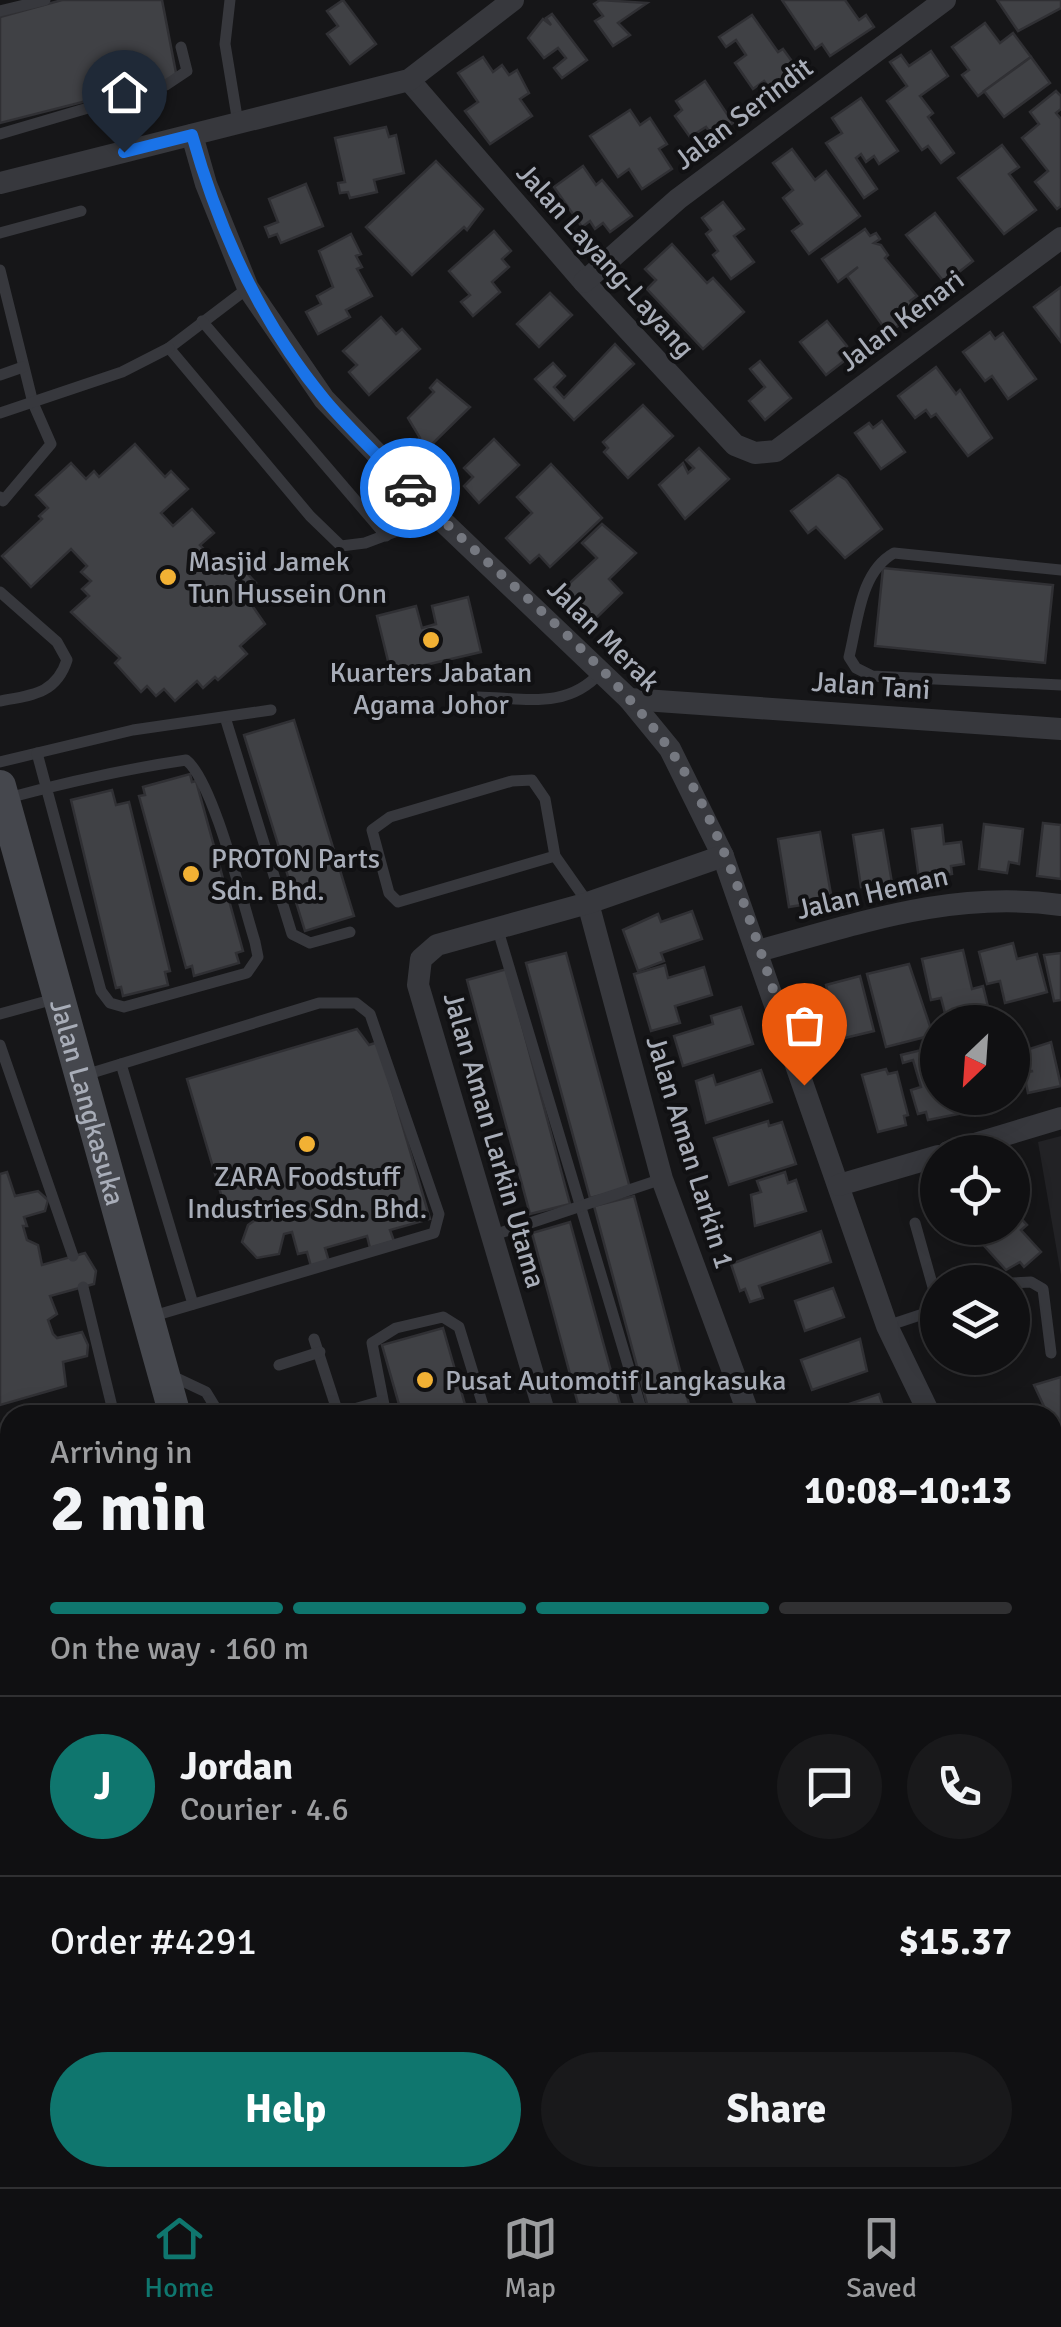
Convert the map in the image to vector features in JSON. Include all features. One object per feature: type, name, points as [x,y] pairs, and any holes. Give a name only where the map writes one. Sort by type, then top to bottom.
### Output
[{"type":"main road","name":"Jalan Langkasuka","points":[[3,804],[173,1405]]},
{"type":"street","points":[[0,183],[409,80],[513,0]]},
{"type":"street","name":"Jalan Serindit","points":[[584,282],[678,200],[944,0]]},
{"type":"street","name":"Jalan Layang-Layang","points":[[409,80],[584,282],[735,444],[755,454],[776,451]]},
{"type":"street","name":"Jalan Merak","points":[[192,135],[206,184],[248,288],[324,399],[437,516],[629,699],[670,749],[723,856],[887,1326],[925,1405]]},
{"type":"street","name":"Jalan Kenari","points":[[776,451],[1061,238]]},
{"type":"street","name":"Jalan Tani","points":[[629,699],[1061,728]]},
{"type":"street","points":[[656,732],[677,702]]},
{"type":"street","name":"Jalan Aman Larkin Utama","points":[[542,1405],[418,985],[421,959],[436,945],[588,902],[723,856]]},
{"type":"street","name":"Jalan Heman","points":[[758,950],[907,911],[968,900],[1061,905]]},
{"type":"street","name":"Jalan Aman Larkin 1","points":[[588,902],[662,1178],[745,1405]]},
{"type":"street","points":[[1004,1135],[1061,1118]]},
{"type":"street","points":[[840,1186],[920,1162]]},
{"type":"lane","points":[[0,11],[45,0]]},
{"type":"lane","points":[[230,0],[225,44],[238,123]]},
{"type":"lane","points":[[0,134],[158,88],[187,69],[181,47]]},
{"type":"lane","points":[[116,100],[124,152]]},
{"type":"lane","points":[[0,233],[81,211]]},
{"type":"lane","points":[[0,270],[5,321],[51,444],[4,501],[0,497]]},
{"type":"lane","points":[[0,413],[122,372],[169,348],[248,288]]},
{"type":"lane","points":[[202,321],[386,536]]},
{"type":"lane","points":[[169,348],[310,516],[341,546],[386,536],[437,516]]},
{"type":"lane","points":[[0,374],[23,367]]},
{"type":"lane","points":[[1061,570],[894,552],[878,561],[866,586],[850,657],[856,668],[872,676],[1061,685]]},
{"type":"lane","points":[[0,592],[57,642],[67,660],[62,678],[42,694],[0,701]]},
{"type":"lane","points":[[478,696],[567,697],[582,693],[601,672]]},
{"type":"lane","points":[[0,762],[132,730],[271,710]]},
{"type":"lane","points":[[225,717],[292,934],[310,943],[350,932]]},
{"type":"lane","points":[[3,804],[45,788],[186,760],[197,768],[258,957],[247,973],[124,1007],[110,1004],[101,991],[45,788],[37,753]]},
{"type":"lane","points":[[555,856],[398,902],[389,894],[372,830],[390,818],[512,781],[532,780],[546,798],[555,856],[588,902]]},
{"type":"lane","points":[[497,927],[639,1405]]},
{"type":"lane","points":[[0,1014],[60,997]]},
{"type":"lane","points":[[82,1076],[319,1003],[356,1003],[370,1014],[439,1214],[434,1233],[146,1318]]},
{"type":"lane","points":[[0,1045],[73,1256]]},
{"type":"lane","points":[[122,1064],[193,1304]]},
{"type":"lane","points":[[491,1236],[662,1178]]},
{"type":"lane","points":[[915,1222],[927,1265]]},
{"type":"lane","points":[[1030,1282],[1043,1288],[1050,1353]]},
{"type":"lane","points":[[83,1287],[112,1405]]},
{"type":"lane","points":[[887,1326],[920,1314]]},
{"type":"lane","points":[[383,1405],[372,1342],[396,1328],[449,1317],[459,1327],[483,1405]]},
{"type":"lane","points":[[314,1339],[333,1405]]},
{"type":"lane","points":[[279,1365],[320,1352]]},
{"type":"lane","points":[[164,1373],[206,1392],[214,1405]]},
{"type":"lane","points":[[368,1405],[382,1401]]},
{"type":"shaded area","points":[[1061,1136],[1061,1275],[1038,1142]]},
{"type":"building","points":[[62,0],[162,0],[177,78],[0,123],[0,17]]},
{"type":"building","points":[[343,0],[376,44],[350,64],[327,34],[338,26],[327,11]]},
{"type":"building","points":[[600,0],[647,3],[618,23],[630,35],[613,46],[595,21],[603,16],[594,4]]},
{"type":"building","points":[[782,0],[845,0],[859,20],[866,15],[874,27],[830,56],[822,44],[815,49]]},
{"type":"building","points":[[997,0],[1061,0],[1061,8],[1018,31]]},
{"type":"building","points":[[552,14],[587,60],[562,78],[554,68],[566,58],[558,48],[544,58],[528,38],[543,19],[551,25],[546,18]]},
{"type":"building","points":[[752,15],[778,52],[783,49],[799,71],[771,90],[764,81],[753,89],[735,63],[746,55],[736,40],[726,47],[719,37]]},
{"type":"building","points":[[985,23],[1000,43],[1013,33],[1031,57],[978,96],[962,75],[969,70],[952,47]]},
{"type":"building","points":[[931,51],[948,76],[920,96],[933,113],[928,117],[954,153],[941,163],[928,146],[922,150],[887,101],[907,86],[890,62],[901,55],[909,66]]},
{"type":"building","points":[[483,57],[493,72],[502,65],[509,75],[517,70],[529,93],[520,99],[532,116],[490,144],[465,111],[478,102],[458,73]]},
{"type":"building","points":[[1031,57],[1050,83],[1004,117],[984,91]]},
{"type":"building","points":[[705,81],[733,123],[713,136],[706,127],[690,137],[675,116],[682,110],[676,101]]},
{"type":"building","points":[[1056,91],[1061,96],[1061,109],[1056,113],[1061,119],[1061,206],[1057,209],[1035,182],[1048,171],[1022,138],[1039,124],[1030,112]]},
{"type":"building","points":[[861,98],[898,151],[879,164],[874,156],[866,162],[861,154],[856,158],[877,189],[864,198],[826,143],[842,133],[832,118]]},
{"type":"building","points":[[630,110],[640,125],[650,118],[667,144],[659,149],[672,169],[642,189],[629,169],[618,177],[590,136]]},
{"type":"building","points":[[386,127],[389,137],[396,135],[404,173],[374,180],[377,192],[350,198],[348,192],[340,193],[338,183],[345,182],[335,138]]},
{"type":"building","points":[[1002,145],[1019,167],[1009,174],[1036,210],[1004,234],[958,178]]},
{"type":"building","points":[[792,149],[815,180],[826,171],[860,216],[809,254],[792,231],[802,224],[783,198],[793,190],[773,163]]},
{"type":"building","points":[[436,161],[483,209],[467,230],[464,227],[412,275],[366,227]]},
{"type":"building","points":[[583,166],[596,185],[602,180],[632,216],[610,232],[603,223],[595,229],[590,221],[582,227],[554,187]]},
{"type":"building","points":[[306,184],[323,226],[281,243],[277,234],[269,237],[265,227],[278,222],[269,199]]},
{"type":"building","points":[[723,202],[744,229],[734,236],[754,262],[731,279],[713,255],[718,251],[706,234],[711,230],[702,218]]},
{"type":"building","points":[[935,213],[973,261],[945,283],[906,235]]},
{"type":"building","points":[[865,229],[870,236],[876,233],[880,239],[874,243],[881,245],[888,255],[885,258],[917,296],[910,301],[918,312],[888,333],[847,276],[858,267],[838,282],[822,259]]},
{"type":"building","points":[[494,231],[511,251],[502,259],[509,267],[492,282],[500,292],[473,316],[461,302],[470,295],[449,271]]},
{"type":"building","points":[[351,234],[361,254],[356,256],[362,267],[357,269],[372,296],[346,310],[350,317],[318,334],[306,312],[321,304],[317,296],[333,287],[319,251]]},
{"type":"building","points":[[672,244],[707,283],[713,278],[744,312],[703,349],[647,289],[656,280],[645,269]]},
{"type":"building","points":[[1061,287],[1061,342],[1034,307]]},
{"type":"building","points":[[550,293],[572,315],[539,347],[517,324]]},
{"type":"building","points":[[381,317],[396,334],[402,329],[420,349],[369,395],[349,372],[357,365],[343,351]]},
{"type":"building","points":[[827,321],[847,346],[838,353],[844,361],[826,375],[800,342]]},
{"type":"building","points":[[990,332],[995,339],[1003,333],[1036,379],[1008,399],[992,376],[985,381],[963,352]]},
{"type":"building","points":[[615,344],[634,364],[574,420],[535,379],[553,363],[565,376],[554,387],[564,398]]},
{"type":"building","points":[[760,361],[791,398],[765,420],[749,401],[765,387],[750,369]]},
{"type":"building","points":[[936,367],[956,394],[960,390],[992,438],[968,456],[936,414],[931,417],[926,410],[915,418],[898,396]]},
{"type":"building","points":[[437,380],[470,407],[420,456],[411,447],[420,438],[408,418],[434,392],[430,388]]},
{"type":"building","points":[[643,405],[673,436],[628,478],[604,452],[608,448],[603,442]]},
{"type":"building","points":[[882,421],[905,452],[881,469],[855,433],[869,423],[873,428]]},
{"type":"building","points":[[494,439],[519,465],[479,503],[464,486],[473,477],[464,468]]},
{"type":"building","name":"Masjid Jamek Tun Hussein Onn","points":[[135,444],[165,477],[171,471],[188,489],[161,513],[173,526],[192,509],[214,533],[200,545],[224,570],[235,560],[256,583],[244,594],[265,624],[240,646],[247,654],[218,680],[215,677],[203,688],[197,681],[175,701],[164,689],[156,696],[147,686],[141,692],[115,663],[120,658],[71,612],[89,596],[82,589],[91,581],[81,572],[87,566],[71,549],[31,587],[2,556],[42,519],[39,516],[48,508],[36,495],[71,463],[86,479],[94,471],[99,477]]},
{"type":"building","points":[[699,448],[729,479],[685,519],[659,485],[683,463],[688,473],[694,468],[686,460]]},
{"type":"building","points":[[551,464],[602,518],[550,567],[539,555],[530,563],[506,538],[532,513],[517,497]]},
{"type":"building","points":[[838,475],[846,480],[882,529],[845,558],[816,527],[808,533],[791,511]]},
{"type":"building","points":[[602,524],[636,553],[609,579],[622,593],[590,624],[560,592],[597,558],[582,543]]},
{"type":"building","points":[[883,568],[1053,585],[1045,663],[875,646]]},
{"type":"building","name":"Kuarters Jabatan Agama Johor","points":[[468,597],[481,652],[391,673],[377,616],[416,606],[422,628],[436,624],[432,606]]},
{"type":"building","name":"PROTON Parts Sdn. Bhd.","points":[[294,720],[354,916],[305,931],[244,735]]},
{"type":"building","name":"PROTON Parts Sdn. Bhd.","points":[[190,774],[192,782],[196,781],[243,951],[236,953],[239,963],[194,976],[192,966],[186,968],[139,796],[145,795],[143,787]]},
{"type":"building","points":[[112,790],[116,805],[129,802],[170,971],[165,972],[168,985],[123,996],[121,987],[116,988],[71,800]]},
{"type":"building","points":[[1043,823],[1061,825],[1061,879],[1037,876]]},
{"type":"building","points":[[984,824],[1023,829],[1019,864],[1009,862],[1007,873],[979,869]]},
{"type":"building","points":[[942,825],[944,844],[961,842],[964,864],[951,866],[952,874],[919,879],[912,829]]},
{"type":"building","points":[[883,830],[892,883],[861,887],[853,835]]},
{"type":"building","points":[[820,832],[832,900],[789,907],[778,839]]},
{"type":"building","points":[[692,911],[702,939],[661,953],[664,961],[638,971],[623,930],[658,914],[661,922]]},
{"type":"building","points":[[1013,943],[1017,959],[1037,954],[1047,992],[1005,1003],[1000,981],[987,984],[979,952]]},
{"type":"building","points":[[963,950],[972,989],[983,986],[988,1005],[943,1005],[941,998],[931,1000],[922,959]]},
{"type":"building","points":[[566,953],[630,1188],[590,1198],[526,963]]},
{"type":"building","points":[[1061,953],[1061,1000],[1054,1001],[1044,955]]},
{"type":"building","points":[[909,964],[923,1005],[920,1038],[886,1047],[867,974]]},
{"type":"building","points":[[665,965],[668,978],[704,967],[712,995],[675,1006],[680,1023],[651,1031],[634,974]]},
{"type":"building","points":[[507,969],[570,1204],[530,1214],[467,980]]},
{"type":"building","points":[[860,976],[874,1031],[832,1041],[827,1022],[835,1020],[826,985]]},
{"type":"building","points":[[741,1007],[753,1044],[683,1066],[674,1036],[713,1024],[711,1016]]},
{"type":"building","name":"ZARA Foodstuff Industries Sdn. Bhd.","points":[[357,1029],[369,1045],[378,1042],[430,1219],[390,1230],[394,1241],[370,1248],[367,1236],[325,1248],[330,1265],[312,1270],[307,1252],[298,1254],[292,1232],[284,1234],[279,1254],[257,1258],[242,1242],[248,1225],[258,1218],[255,1210],[228,1218],[187,1079]]},
{"type":"building","points":[[1051,1042],[1061,1086],[1030,1093],[1030,1049]]},
{"type":"building","points":[[920,1050],[920,1084],[913,1060],[903,1063],[901,1055]]},
{"type":"building","points":[[886,1069],[888,1074],[897,1072],[908,1115],[904,1116],[906,1125],[878,1132],[862,1075]]},
{"type":"building","points":[[761,1070],[772,1102],[706,1123],[696,1081],[713,1075],[716,1085]]},
{"type":"building","points":[[920,1087],[920,1114],[918,1114],[911,1090]]},
{"type":"building","points":[[927,1115],[953,1115],[928,1120]]},
{"type":"building","points":[[768,1121],[769,1126],[782,1122],[796,1164],[729,1185],[714,1138]]},
{"type":"building","points":[[7,1172],[15,1196],[38,1191],[48,1200],[45,1211],[24,1217],[27,1226],[23,1226],[27,1240],[38,1245],[42,1265],[85,1253],[96,1271],[94,1284],[50,1296],[57,1314],[48,1320],[53,1334],[57,1338],[82,1332],[88,1345],[87,1356],[63,1362],[66,1386],[0,1405],[0,1174]]},
{"type":"building","points":[[785,1172],[788,1183],[796,1180],[806,1211],[755,1226],[751,1195],[761,1192],[757,1181]]},
{"type":"building","points":[[634,1196],[689,1405],[647,1405],[594,1206]]},
{"type":"building","points":[[570,1222],[620,1405],[578,1405],[532,1233]]},
{"type":"building","points":[[821,1231],[831,1262],[759,1286],[763,1298],[750,1302],[745,1289],[740,1291],[731,1264]]},
{"type":"building","points":[[1030,1240],[1041,1252],[1026,1265],[1001,1265],[983,1245],[1030,1245]]},
{"type":"building","points":[[833,1288],[844,1317],[805,1331],[795,1301]]},
{"type":"building","name":"Pusat Automotif Langkasuka","points":[[443,1328],[465,1405],[399,1405],[382,1345]]},
{"type":"building","points":[[860,1339],[867,1371],[812,1390],[801,1360]]},
{"type":"building","points":[[1061,1377],[1061,1405],[1043,1405],[1034,1385]]},
{"type":"building","points":[[879,1394],[883,1405],[846,1405]]},
{"type":"way so far","points":[[410,488],[629,699],[670,749],[723,856],[804,1085]]},
{"type":"place","name":"Masjid Jamek Tun Hussein Onn","points":[[168,577]]},
{"type":"place","name":"Kuarters Jabatan Agama Johor","points":[[431,640]]},
{"type":"place","name":"PROTON Parts Sdn. Bhd.","points":[[191,874]]},
{"type":"place","name":"ZARA Foodstuff Industries Sdn. Bhd.","points":[[307,1144]]},
{"type":"place","name":"Pusat Automotif Langkasuka","points":[[425,1380]]},
{"type":"route","points":[[124,152],[192,135],[206,184],[248,288],[324,399],[410,488]]}]
